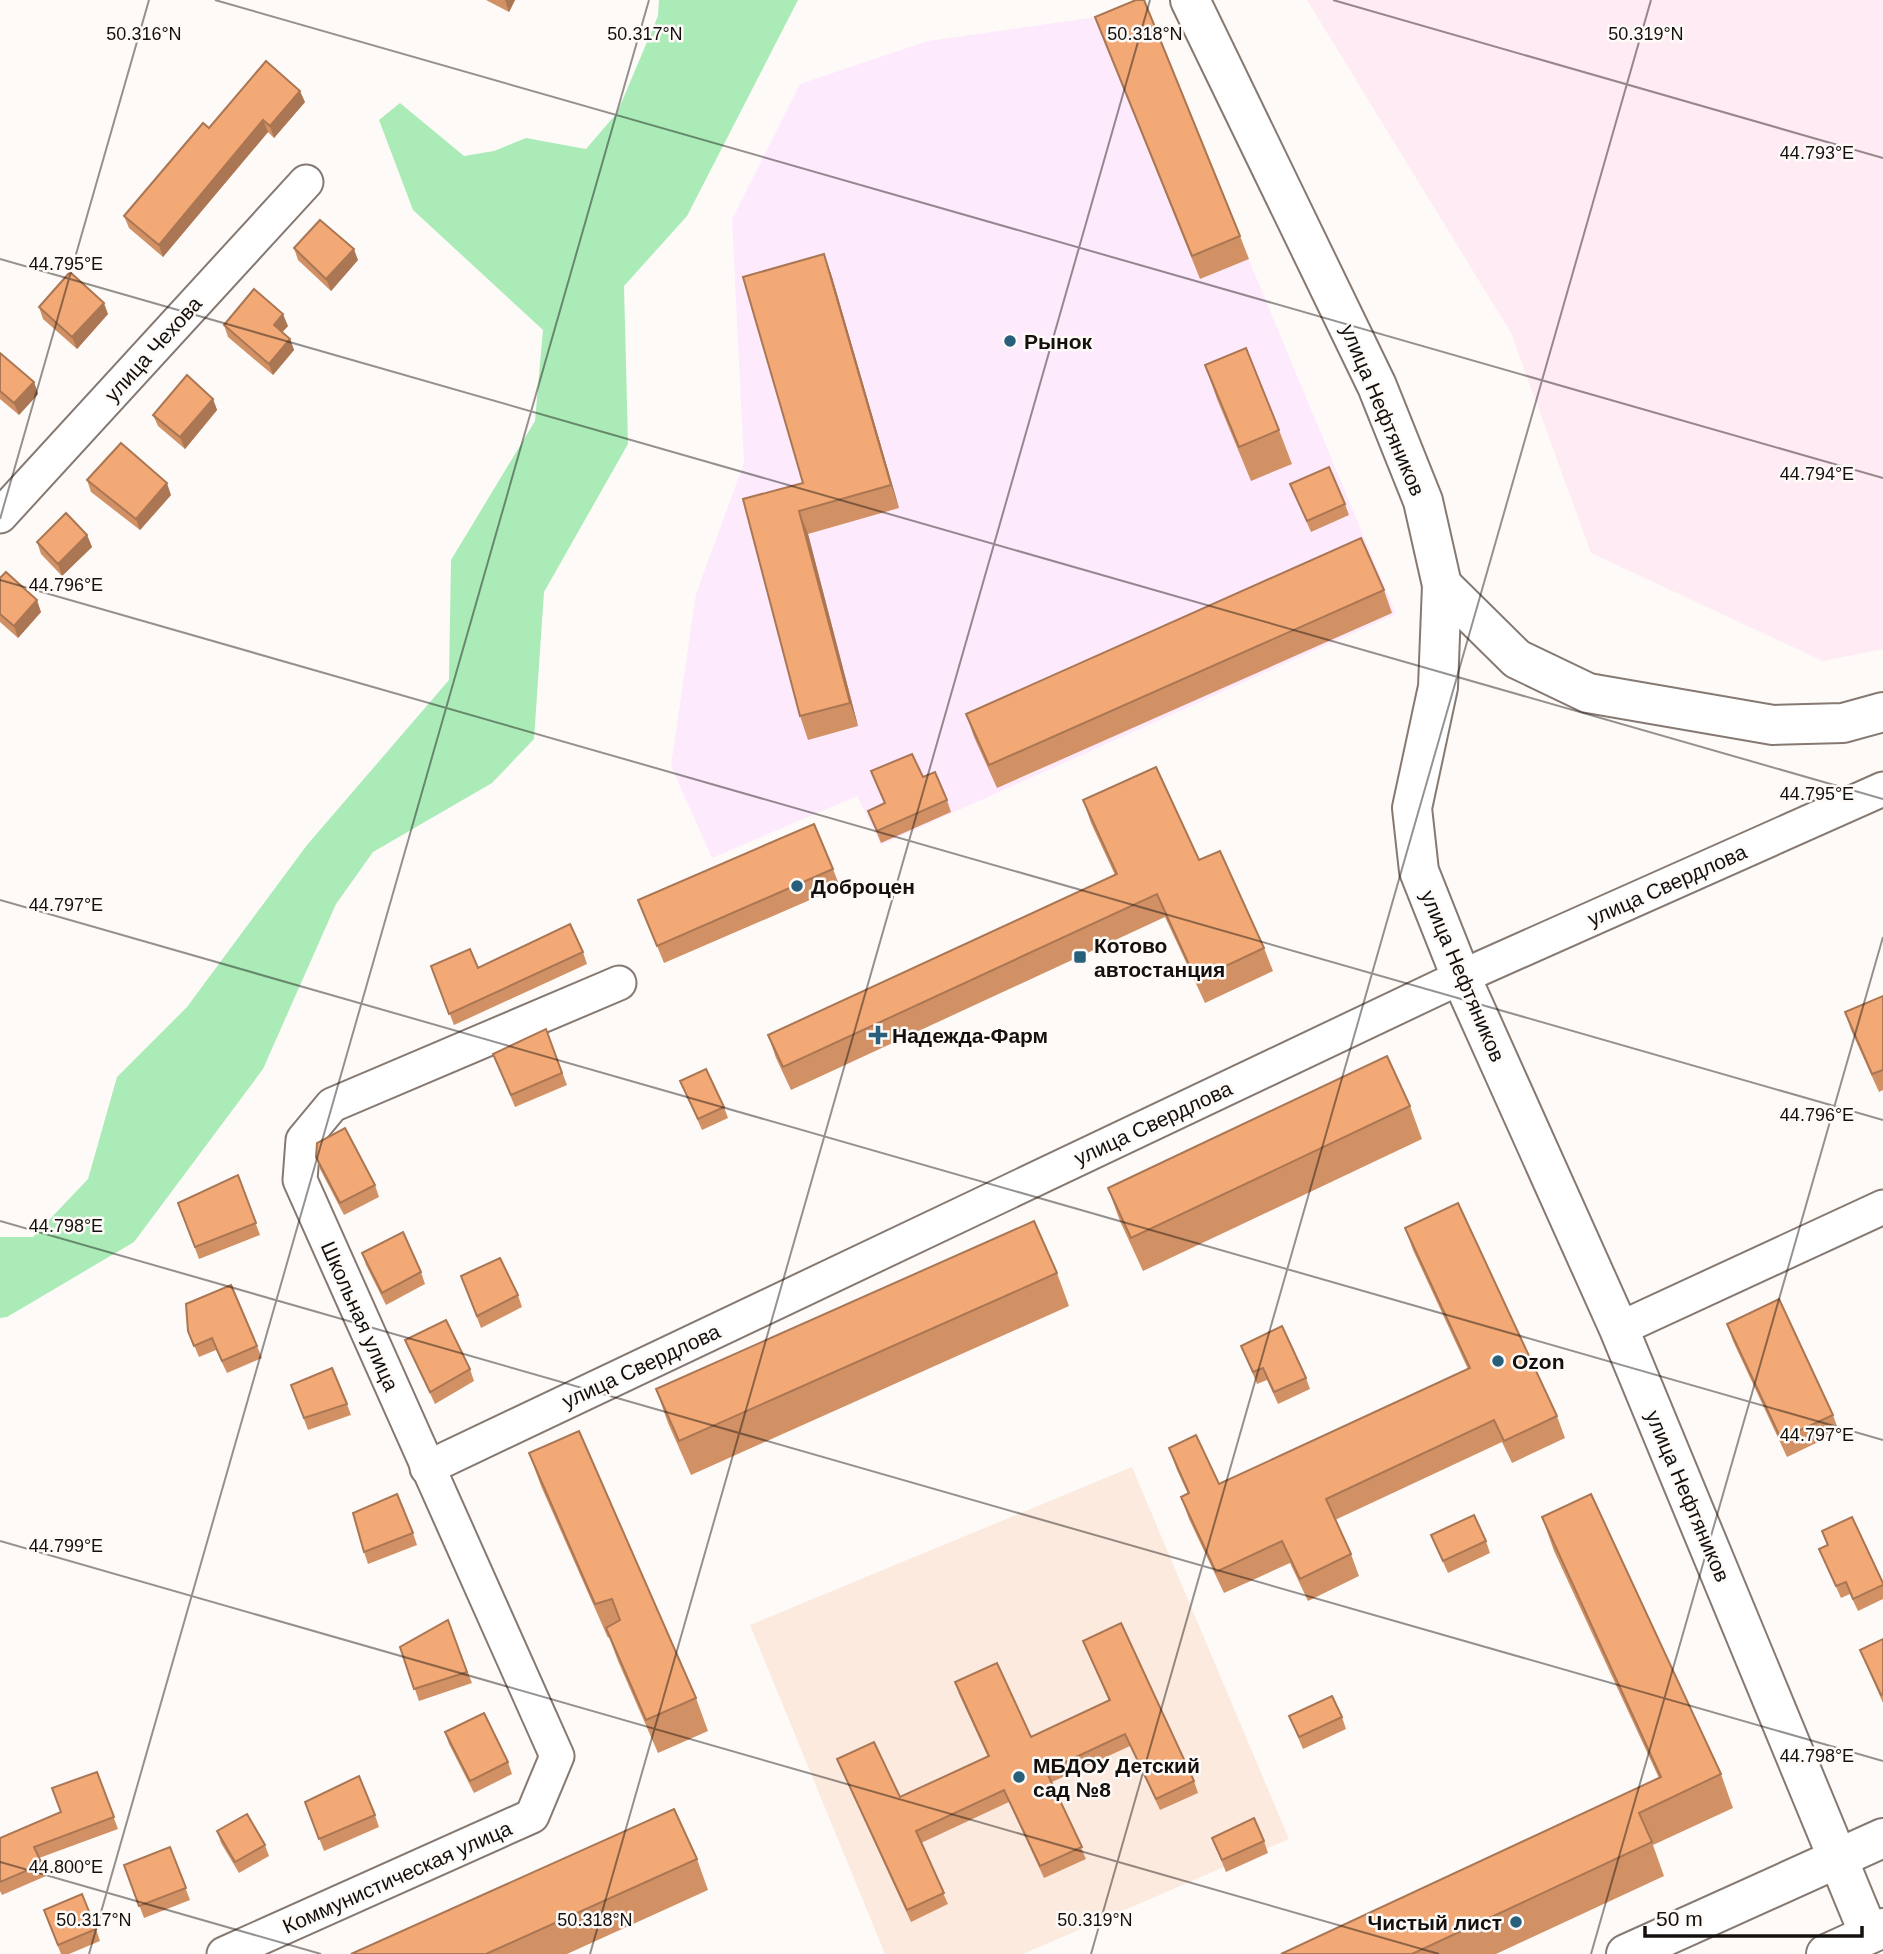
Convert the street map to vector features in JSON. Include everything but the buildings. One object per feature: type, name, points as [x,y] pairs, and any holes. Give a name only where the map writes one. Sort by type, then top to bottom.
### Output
[{"type":"street","name":"улица Нефтяников","points":[[1190,0],[1377,386],[1423,501],[1442,585],[1438,687],[1412,808],[1419,871],[1461,976],[1619,1329],[1838,1858],[1879,1931]]},
{"type":"street","name":"улица Чехова","points":[[0,516],[306,182]]},
{"type":"street","points":[[1442,585],[1517,659],[1588,693],[1773,725],[1843,723],[1883,712]]},
{"type":"street","name":"улица Свердлова","points":[[427,1468],[1461,976],[1883,789]]},
{"type":"street","name":"Школьная улица","points":[[532,1816],[556,1756],[300,1180],[303,1140],[332,1105],[619,983]]},
{"type":"street","points":[[1619,1329],[1883,1207]]},
{"type":"street","name":"Коммунистическая улица","points":[[224,1954],[532,1816]]},
{"type":"street","points":[[1626,1954],[1883,1838]]},
{"type":"street","points":[[1826,1954],[1879,1931]]},
{"type":"shaded area","points":[[1307,0],[1883,0],[1883,649],[1823,661],[1591,553],[1511,333]]},
{"type":"shaded area","name":"Рынок","points":[[1145,10],[1396,614],[881,845],[857,796],[712,858],[671,766],[696,594],[744,463],[732,219],[800,84],[928,41]]},
{"type":"shaded area","points":[[1132,1467],[1289,1839],[1023,1954],[885,1954],[750,1625]]},
{"type":"green space","points":[[659,0],[798,0],[687,216],[624,286],[628,444],[544,592],[534,739],[492,783],[373,852],[336,904],[263,1069],[134,1242],[7,1317],[0,1318],[0,1237],[33,1237],[88,1179],[117,1077],[187,1007],[307,845],[449,680],[451,560],[535,421],[543,330],[413,210],[379,120],[400,103],[464,156],[494,151],[526,138],[586,149],[617,113],[658,16]]},
{"type":"place","name":"Рынок","points":[[1010,341]]},
{"type":"place","name":"Доброцен","points":[[797,886]]},
{"type":"place","name":"Котово автостанция","points":[[1080,957]]},
{"type":"place","name":"Надежда-Фарм","points":[[878,1035]]},
{"type":"place","name":"Ozon","points":[[1498,1361]]},
{"type":"place","name":"МБДОУ Детский сад №8","points":[[1019,1777]]},
{"type":"place","name":"Чистый лист","points":[[1516,1922]]}]
